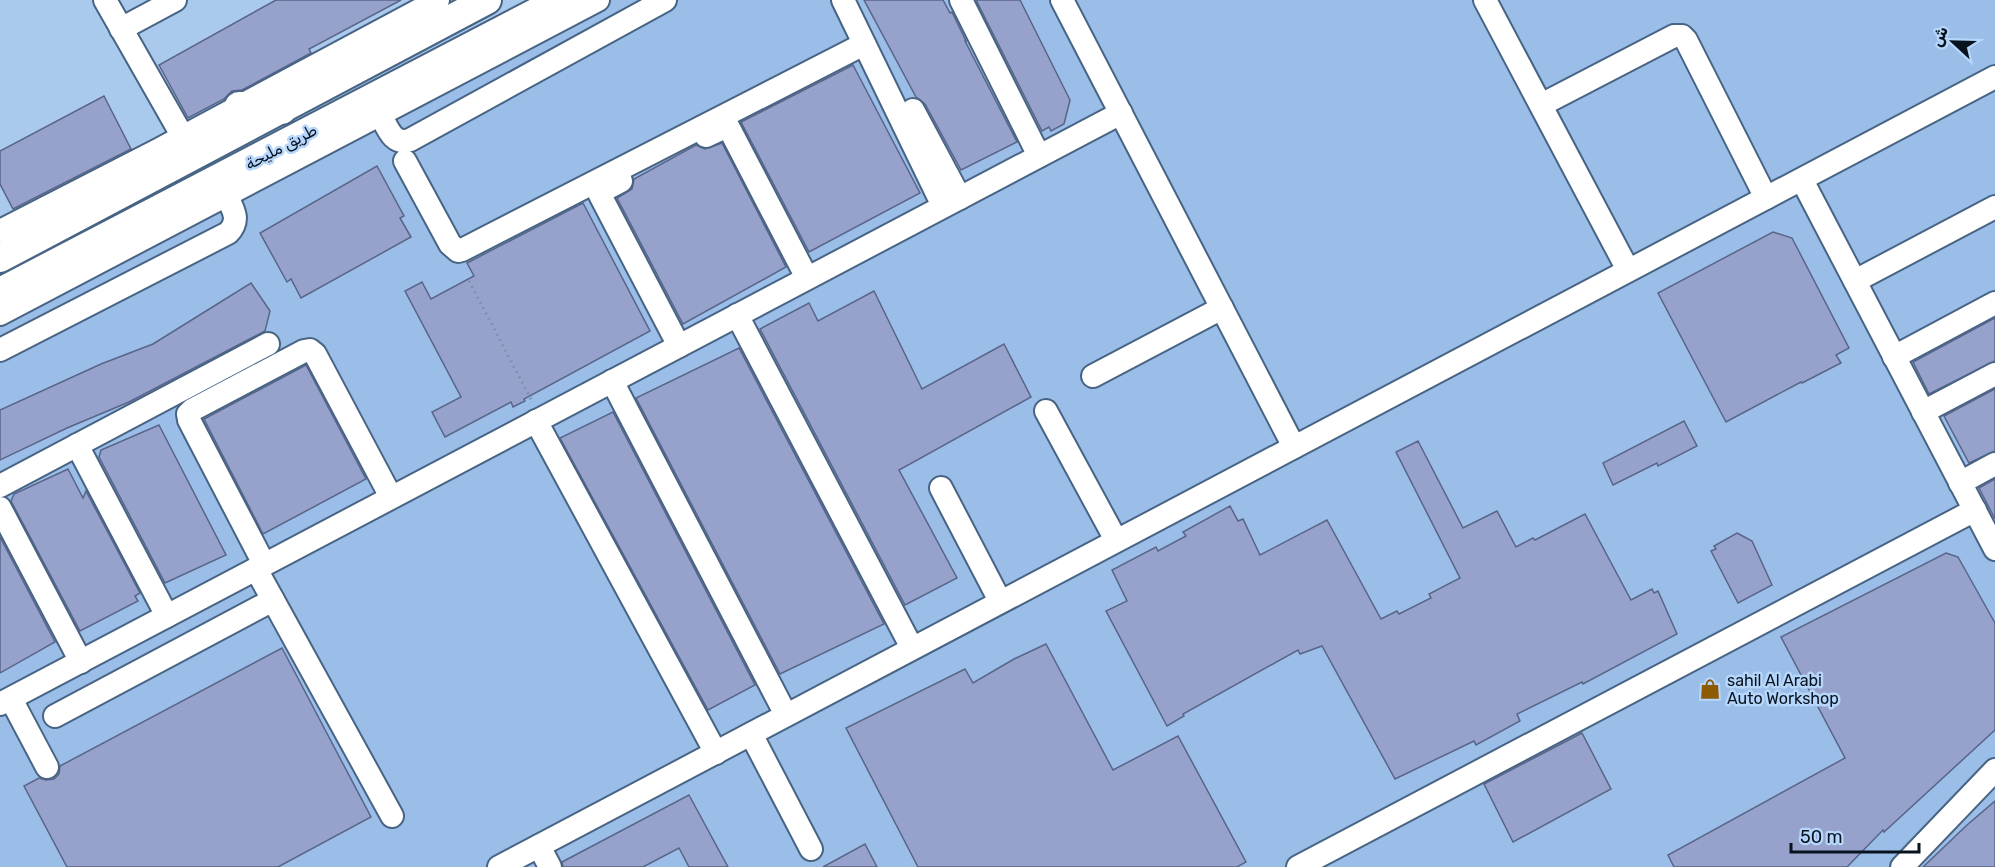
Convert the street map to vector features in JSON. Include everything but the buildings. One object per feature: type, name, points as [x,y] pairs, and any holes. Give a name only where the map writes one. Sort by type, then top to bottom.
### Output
[{"type":"main road","name":"طريق مليحة","points":[[0,291],[560,0]]},
{"type":"main road","name":"طريق مليحة","points":[[0,258],[282,110],[477,3]]},
{"type":"main road","points":[[239,106],[282,110]]},
{"type":"street","points":[[105,0],[183,137]]},
{"type":"street","points":[[121,29],[175,0]]},
{"type":"street","points":[[0,231],[183,137],[438,0]]},
{"type":"street","points":[[0,314],[598,0]]},
{"type":"street","points":[[380,114],[395,139],[410,140],[665,0]]},
{"type":"street","points":[[843,0],[864,44],[952,202]]},
{"type":"street","points":[[855,0],[952,202]]},
{"type":"street","points":[[961,0],[1039,156]]},
{"type":"street","points":[[1062,0],[1294,447]]},
{"type":"street","points":[[1485,0],[1628,270]]},
{"type":"street","points":[[1541,105],[1674,36],[1682,36],[1766,198]]},
{"type":"street","points":[[405,161],[450,244],[458,251],[462,250],[864,44]]},
{"type":"street","points":[[499,867],[1995,77]]},
{"type":"street","points":[[47,767],[5,701],[1121,113]]},
{"type":"street","points":[[679,346],[600,197],[602,191],[728,127],[807,278]]},
{"type":"street","points":[[1802,180],[1995,549]]},
{"type":"street","points":[[0,350],[228,233],[236,221],[226,195]]},
{"type":"street","points":[[1855,281],[1995,207]]},
{"type":"street","points":[[1894,357],[1995,303]]},
{"type":"street","points":[[1093,376],[1222,308]]},
{"type":"street","points":[[737,315],[912,648]]},
{"type":"street","points":[[0,486],[268,344]]},
{"type":"street","points":[[391,497],[315,354],[310,350],[304,351],[189,412],[189,420],[260,567],[273,600],[392,816]]},
{"type":"street","points":[[1927,419],[1995,374]]},
{"type":"street","points":[[612,381],[786,715]]},
{"type":"street","points":[[1927,419],[1995,391]]},
{"type":"street","points":[[1046,411],[1116,540]]},
{"type":"street","points":[[538,420],[716,753]]},
{"type":"street","points":[[77,445],[157,621],[167,657]]},
{"type":"street","points":[[1960,483],[1995,464]]},
{"type":"street","points":[[941,488],[1000,602]]},
{"type":"street","points":[[0,508],[81,662]]},
{"type":"street","points":[[1298,867],[1975,510]]},
{"type":"street","points":[[54,716],[273,600]]},
{"type":"street","points":[[751,734],[811,849]]},
{"type":"street","points":[[1902,867],[1995,770]]},
{"type":"street","points":[[539,846],[550,867]]},
{"type":"path","points":[[468,281],[538,420]]},
{"type":"shaded area","points":[[575,0],[1995,0],[1995,867],[0,867],[0,308]]},
{"type":"place","name":"sahil Al Arabi Auto Workshop","points":[[1710,689]]}]
